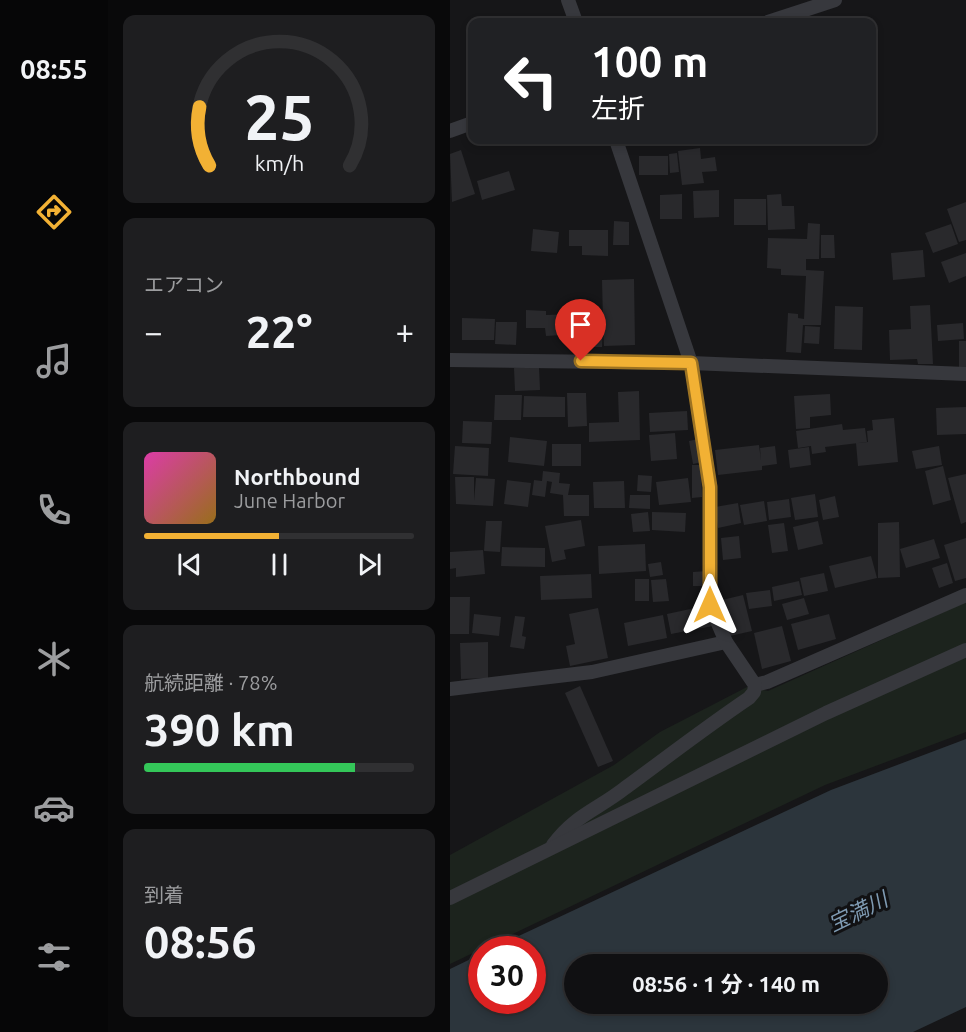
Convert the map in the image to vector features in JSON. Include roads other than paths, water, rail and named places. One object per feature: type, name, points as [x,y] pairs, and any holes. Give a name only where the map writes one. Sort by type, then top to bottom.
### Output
[{"type":"street","points":[[568,0],[575,18]]},
{"type":"street","points":[[780,18],[835,0]]},
{"type":"street","points":[[450,131],[468,124]]},
{"type":"street","points":[[553,845],[568,825],[624,789],[671,752],[748,698],[754,692],[755,685],[726,642],[710,605],[710,487],[691,363],[617,144]]},
{"type":"street","points":[[450,360],[691,363],[966,374]]},
{"type":"street","points":[[755,685],[767,682],[966,595]]},
{"type":"street","points":[[450,689],[592,672],[726,642]]},
{"type":"street","points":[[450,898],[553,845],[826,713],[966,650]]},
{"type":"water","name":"宝満川","points":[[966,739],[966,1007],[913,1032],[450,1032],[450,969],[468,960],[468,1014],[546,1014],[546,936],[519,936],[831,790]]}]
